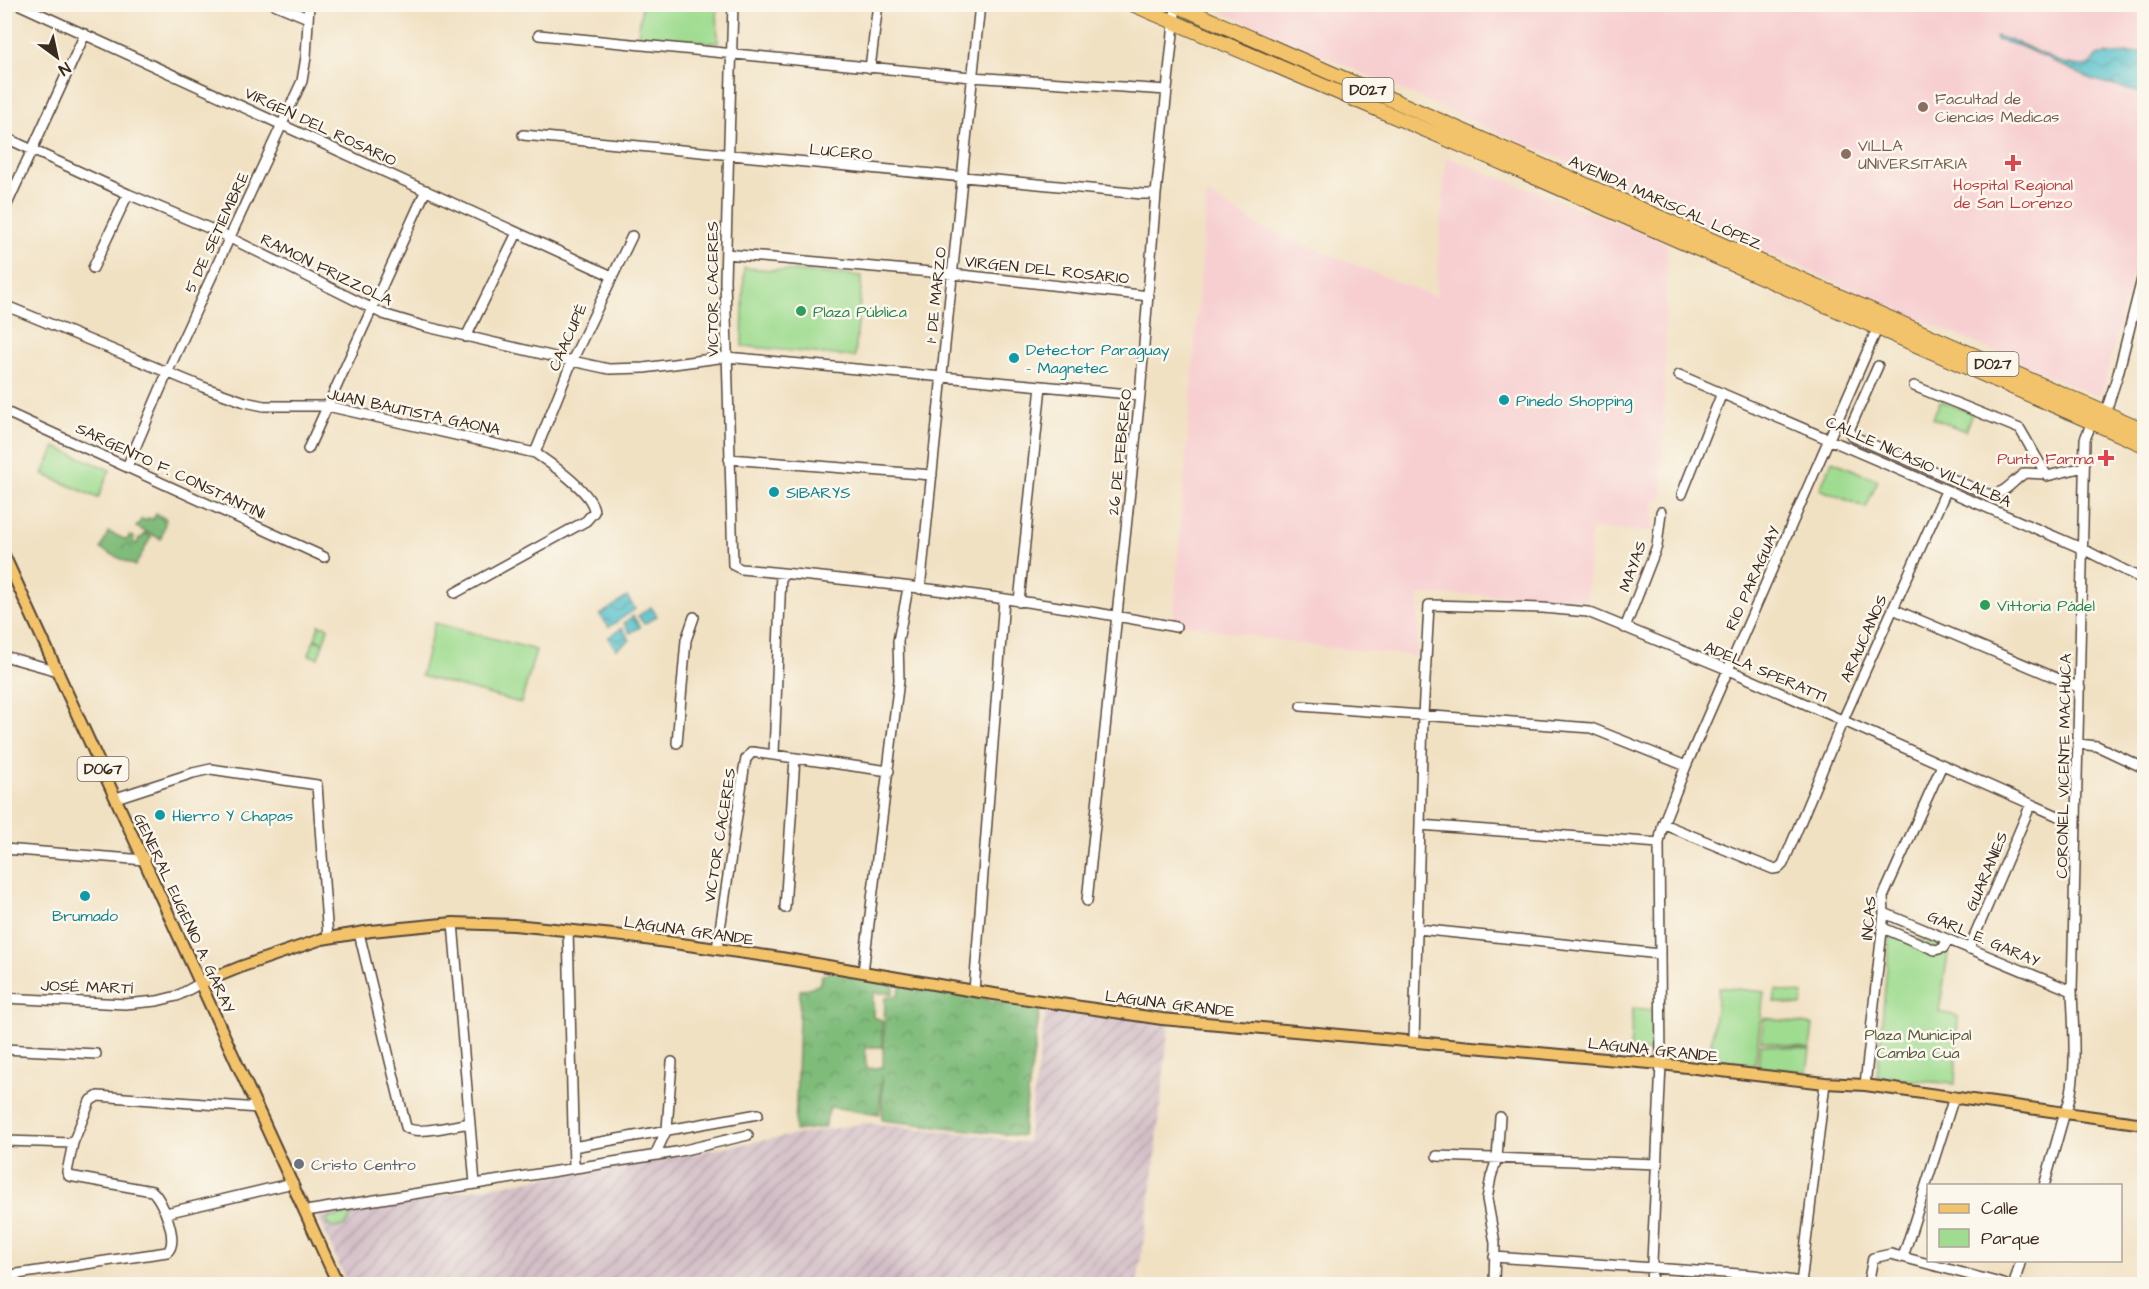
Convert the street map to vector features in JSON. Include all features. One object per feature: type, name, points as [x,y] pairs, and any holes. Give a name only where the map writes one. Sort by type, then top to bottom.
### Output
[{"type":"highway","name":"D027","points":[[1132,4],[1173,24],[1513,168],[2145,445]]},
{"type":"highway","name":"AVENIDA MARISCAL LÓPEZ","points":[[1175,5],[2145,430]]},
{"type":"highway","points":[[1513,168],[1520,175],[1554,190]]},
{"type":"main road","name":"GENERAL EUGENIO A. GARAY","points":[[4,555],[338,1284]]},
{"type":"main road","name":"LAGUNA GRANDE","points":[[201,983],[286,950],[328,938],[359,933],[453,923],[568,930],[717,949],[1162,1019],[1661,1064],[1825,1083],[1865,1085],[2145,1124]]},
{"type":"street","name":"VIRGEN DEL ROSARIO","points":[[18,4],[612,276]]},
{"type":"street","points":[[274,4],[308,18]]},
{"type":"street","name":"5 DE SETIEMBRE","points":[[127,467],[168,371],[302,81],[306,57],[309,4]]},
{"type":"street","name":"VICTOR CACERES","points":[[733,4],[726,254],[731,558],[733,565],[741,569],[780,573]]},
{"type":"street","points":[[870,68],[878,4]]},
{"type":"street","name":"1° DE MARZO","points":[[920,589],[980,4]]},
{"type":"street","name":"26 DE FEBRERO","points":[[1087,901],[1140,395],[1156,194],[1175,5]]},
{"type":"street","points":[[4,210],[85,34]]},
{"type":"street","points":[[539,35],[971,77],[1167,90]]},
{"type":"street","name":"LUCERO","points":[[523,135],[1156,194]]},
{"type":"street","name":"RAMON FRIZZOLA","points":[[4,137],[230,239],[371,309],[423,326],[572,362],[609,369],[644,368],[726,357],[1140,395]]},
{"type":"street","points":[[308,449],[426,190]]},
{"type":"street","points":[[93,268],[128,194]]},
{"type":"street","points":[[465,337],[517,233]]},
{"type":"street","name":"CAACUPÉ","points":[[535,453],[572,362],[632,236]]},
{"type":"street","name":"VIRGEN DEL ROSARIO","points":[[726,254],[953,274],[1149,296]]},
{"type":"street","points":[[2092,422],[2103,411],[2118,374],[2145,271]]},
{"type":"street","name":"JUAN BAUTISTA GAONA","points":[[4,305],[203,387],[255,405],[327,406],[535,453],[553,465],[588,497],[594,512],[586,521],[455,593]]},
{"type":"street","name":"RÍO PARAGUAY","points":[[1650,1284],[1658,1164],[1661,1064],[1659,843],[1663,824],[1686,766],[1878,327]]},
{"type":"street","points":[[1878,366],[1850,428],[1852,436],[1988,494],[2003,491],[2025,473],[2044,474],[2049,477],[2084,467]]},
{"type":"street","name":"CALLE NICASIO VILLALBA","points":[[1679,375],[1830,438],[1946,491],[2081,548],[2145,580]]},
{"type":"street","points":[[1019,602],[1041,386]]},
{"type":"street","points":[[1914,386],[2020,429],[2044,474]]},
{"type":"street","points":[[1682,494],[1722,393]]},
{"type":"street","name":"SARGENTO F. CONSTANTINI","points":[[4,411],[324,557]]},
{"type":"street","name":"CORONEL VICENTE MACHUCA","points":[[2043,1184],[2065,1112],[2071,1101],[2073,1075],[2072,991],[2080,688],[2081,548],[2085,439],[2092,422]]},
{"type":"street","points":[[729,459],[932,475]]},
{"type":"street","name":"ARAUCANOS","points":[[1663,824],[1773,869],[1783,864],[1843,720],[1946,491]]},
{"type":"street","name":"MAYAS","points":[[1625,628],[1658,546],[1661,512]]},
{"type":"street","points":[[889,771],[774,754],[780,573],[1117,615],[1176,627]]},
{"type":"street","points":[[863,972],[899,680],[898,641],[908,588]]},
{"type":"street","points":[[974,991],[1004,600]]},
{"type":"street","name":"ADELA SPERATTI","points":[[1423,716],[1429,605],[1543,608],[1588,612],[1729,670],[2076,824]]},
{"type":"street","points":[[1893,609],[2080,688]]},
{"type":"street","points":[[677,743],[686,640],[694,617]]},
{"type":"street","points":[[4,656],[58,671]]},
{"type":"street","points":[[1301,706],[1591,728],[1686,766]]},
{"type":"street","points":[[1414,1041],[1423,716]]},
{"type":"street","points":[[2078,744],[2097,746],[2145,768]]},
{"type":"street","name":"VICTOR CACERES","points":[[717,949],[746,759],[752,752],[774,754]]},
{"type":"street","points":[[785,908],[795,758]]},
{"type":"street","name":"INCAS","points":[[1865,1085],[1883,928],[1883,897],[1942,765]]},
{"type":"street","points":[[116,798],[193,773],[211,770],[317,784],[328,938]]},
{"type":"street","name":"GUARANIES","points":[[1969,949],[2031,804]]},
{"type":"street","points":[[1420,825],[1659,843]]},
{"type":"street","points":[[4,849],[144,860]]},
{"type":"street","name":"GARL E. GARAY","points":[[1884,913],[2072,991]]},
{"type":"street","points":[[453,923],[474,1184]]},
{"type":"street","points":[[1883,928],[1935,950],[1943,948],[1948,940]]},
{"type":"street","points":[[1418,929],[1660,954]]},
{"type":"street","points":[[568,930],[574,1167]]},
{"type":"street","points":[[359,933],[406,1126],[413,1131],[470,1123]]},
{"type":"street","name":"JOSÉ MARTÍ","points":[[4,998],[125,1005],[177,996],[201,983]]},
{"type":"street","points":[[4,1049],[96,1054]]},
{"type":"street","points":[[655,1155],[667,1129],[672,1062]]},
{"type":"street","points":[[1494,1257],[1785,1278],[1801,1283],[1825,1083]]},
{"type":"street","points":[[4,1276],[171,1250],[173,1244],[166,1213],[157,1195],[152,1191],[69,1176],[67,1172],[73,1143],[90,1101],[98,1096],[258,1108]]},
{"type":"street","points":[[1903,1257],[1954,1097]]},
{"type":"street","points":[[573,1147],[758,1114]]},
{"type":"street","points":[[1494,1284],[1495,1243],[1487,1198],[1497,1158],[1500,1117]]},
{"type":"street","points":[[306,1211],[655,1155],[748,1135]]},
{"type":"street","points":[[4,1141],[73,1143]]},
{"type":"street","points":[[1437,1155],[1658,1164]]},
{"type":"street","points":[[166,1213],[293,1183]]},
{"type":"street","points":[[1868,1284],[1873,1258],[1891,1254],[2004,1284]]},
{"type":"street","points":[[2014,1284],[2020,1262]]},
{"type":"street","points":[[24,1274],[25,1284]]},
{"type":"shaded area","name":"VILLA UNIVERSITARIA","points":[[1206,5],[2144,5],[2144,226],[2102,393],[2096,396],[1672,211],[1673,208]]},
{"type":"shaded area","points":[[1446,157],[1667,243],[1662,498],[1654,500],[1653,531],[1591,529],[1586,600],[1501,595],[1419,595],[1417,656],[1313,646],[1173,622],[1207,194],[1262,228],[1436,297]]},
{"type":"shaded area","points":[[1047,1002],[1169,1023],[1154,1170],[1137,1284],[347,1284],[318,1216],[866,1123],[1027,1142]]},
{"type":"green space","points":[[642,5],[717,5],[718,43],[638,36]]},
{"type":"green space","points":[[1181,14],[1550,176],[1551,177],[1180,17]]},
{"type":"green space","name":"Plaza Pública","points":[[744,268],[862,276],[855,357],[742,346]]},
{"type":"green space","points":[[1940,401],[1972,413],[1965,431],[1933,418]]},
{"type":"green space","points":[[55,447],[110,470],[98,498],[43,474]]},
{"type":"green space","points":[[1832,461],[1878,480],[1866,508],[1820,489]]},
{"type":"green space","points":[[156,514],[166,519],[161,539],[136,527],[142,519],[146,521],[148,518],[153,519]]},
{"type":"green space","points":[[108,532],[127,540],[129,536],[134,537],[133,543],[137,544],[139,538],[142,538],[145,533],[151,537],[135,566],[101,549]]},
{"type":"green space","points":[[435,623],[536,650],[521,703],[421,676]]},
{"type":"green space","points":[[319,625],[328,627],[324,642],[315,639]]},
{"type":"green space","points":[[314,640],[323,643],[318,658],[309,655]]},
{"type":"green space","name":"Plaza Municipal Camba Cua","points":[[1890,932],[1949,948],[1939,1012],[1958,1016],[1955,1084],[1877,1077]]},
{"type":"green space","points":[[834,971],[895,981],[893,993],[873,993],[873,1017],[882,1020],[882,1047],[865,1047],[866,1069],[883,1067],[885,998],[898,995],[901,983],[1040,1009],[1022,1136],[882,1120],[882,1075],[879,1114],[830,1107],[824,1127],[795,1131],[800,990],[819,985],[822,975]]},
{"type":"green space","points":[[1719,987],[1764,992],[1755,1065],[1709,1059]]},
{"type":"green space","points":[[1776,990],[1803,994],[1801,1006],[1774,1002]]},
{"type":"green space","points":[[1633,1008],[1654,1010],[1651,1052],[1630,1050]]},
{"type":"green space","points":[[1764,1018],[1813,1025],[1810,1049],[1761,1041]]},
{"type":"green space","points":[[1760,1044],[1810,1050],[1807,1072],[1758,1067]]},
{"type":"green space","points":[[353,1214],[345,1226],[333,1228],[326,1224],[329,1218]]},
{"type":"water","points":[[1996,36],[2055,60],[2081,66],[2090,65],[2099,55],[2144,52],[2144,94],[2091,79],[2020,46],[1996,40]]},
{"type":"water","points":[[627,597],[635,609],[609,627],[600,615]]},
{"type":"water","points":[[651,607],[657,616],[644,624],[638,616]]},
{"type":"water","points":[[633,616],[640,627],[630,633],[624,623]]},
{"type":"water","points":[[622,628],[630,640],[616,649],[608,638]]},
{"type":"place","name":"Facultad de Ciencias Medicas","points":[[1923,107]]},
{"type":"place","name":"VILLA UNIVERSITARIA","points":[[1846,154]]},
{"type":"place","name":"Hospital Regional de San Lorenzo","points":[[2013,163]]},
{"type":"place","name":"Plaza Pública","points":[[801,311]]},
{"type":"place","name":"Detector Paraguay - Magnetec","points":[[1014,358]]},
{"type":"place","name":"Pinedo Shopping","points":[[1504,400]]},
{"type":"place","name":"Punto Farma","points":[[2106,458]]},
{"type":"place","name":"SIBARYS","points":[[774,492]]},
{"type":"place","name":"Vittoria Pádel","points":[[1985,605]]},
{"type":"place","name":"Hierro Y Chapas","points":[[160,815]]},
{"type":"place","name":"Brumado","points":[[85,896]]},
{"type":"place","name":"Cristo Centro","points":[[299,1164]]}]
